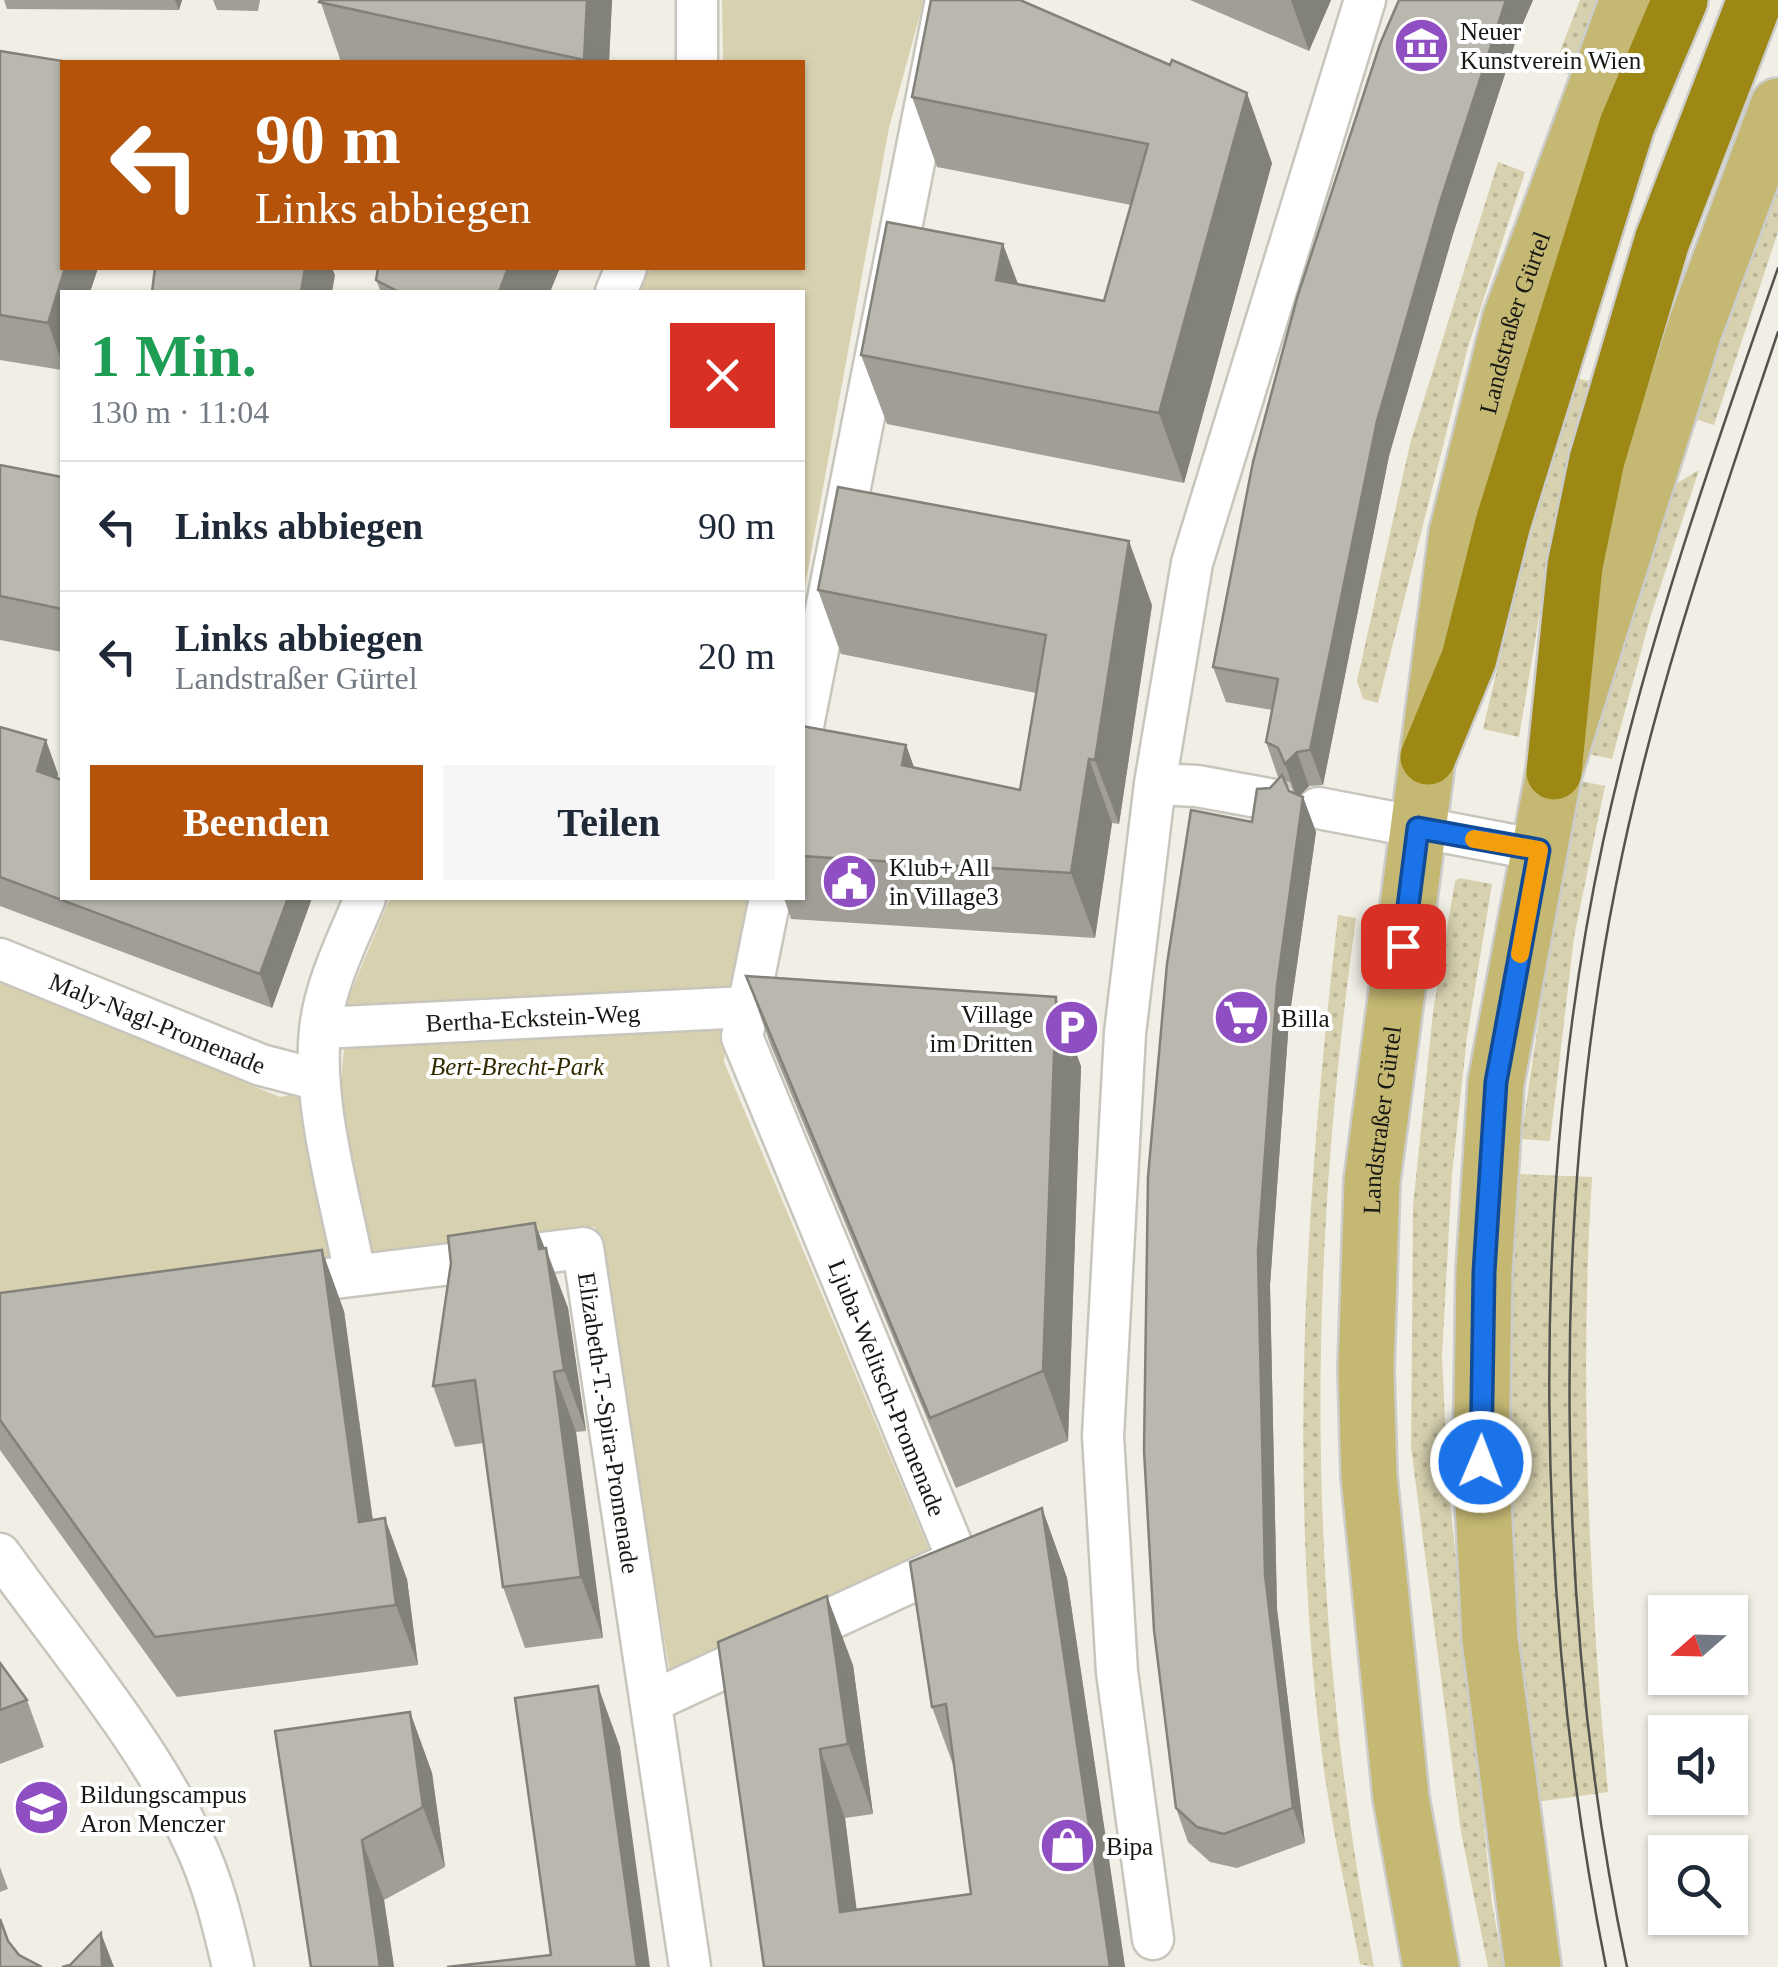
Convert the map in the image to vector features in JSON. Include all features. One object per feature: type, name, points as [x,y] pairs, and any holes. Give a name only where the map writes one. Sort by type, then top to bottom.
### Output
[{"type":"highway","points":[[1428,757],[1469,658],[1503,523],[1627,125],[1680,0]]},
{"type":"highway","points":[[1554,772],[1575,566],[1597,460],[1662,241],[1754,0]]},
{"type":"main road","name":"Landstraßer Gürtel","points":[[1431,1967],[1399,1780],[1368,1476],[1366,1370],[1372,1181],[1456,533],[1510,320],[1628,0]]},
{"type":"main road","points":[[1533,1967],[1490,1640],[1481,1462],[1484,1272],[1496,1082],[1554,772],[1696,328],[1778,106]]},
{"type":"street","points":[[697,0],[698,60]]},
{"type":"street","points":[[805,717],[946,0]]},
{"type":"street","points":[[1153,1939],[1116,1672],[1103,1436],[1125,1033],[1155,784],[1192,563],[1365,0]]},
{"type":"street","points":[[1155,784],[1198,786],[1274,800]]},
{"type":"street","points":[[1318,808],[1539,850]]},
{"type":"street","points":[[355,1275],[319,1080],[320,1028],[333,975],[364,900]]},
{"type":"street","name":"Ljuba-Welitsch-Promenade","points":[[654,1701],[958,1560],[742,1037],[770,900]]},
{"type":"street","name":"Maly-Nagl-Promenade","points":[[0,959],[261,1065],[319,1080]]},
{"type":"street","name":"Bertha-Eckstein-Weg","points":[[320,1028],[748,1007]]},
{"type":"street","name":"Elizabeth-T.-Spira-Promenade","points":[[237,1290],[583,1248],[654,1701]]},
{"type":"street","points":[[0,1554],[155,1772],[194,1840],[216,1898],[233,1967]]},
{"type":"street","points":[[654,1701],[690,1967]]},
{"type":"green space","points":[[722,0],[924,0],[889,128],[805,586],[805,290],[641,290],[649,270],[805,270],[805,60],[723,60]]},
{"type":"green space","points":[[1580,0],[1610,0],[1581,79],[1553,69]]},
{"type":"green space","points":[[1498,162],[1525,172],[1468,347],[1378,703],[1363,699],[1357,681],[1410,444]]},
{"type":"green space","points":[[1778,167],[1778,232],[1714,425],[1692,418]]},
{"type":"green space","points":[[1575,378],[1589,381],[1555,522],[1519,737],[1483,729],[1520,572]]},
{"type":"green space","points":[[1699,470],[1651,615],[1612,759],[1588,754],[1669,488]]},
{"type":"green space","points":[[1581,781],[1605,786],[1574,937],[1550,1141],[1521,1139],[1556,904]]},
{"type":"green space","points":[[1460,878],[1492,884],[1467,1037],[1452,1174],[1442,1356],[1448,1483],[1492,1904],[1504,1967],[1488,1967],[1461,1832],[1411,1447],[1413,1206],[1433,1012],[1455,881]]},
{"type":"green space","name":"Bert-Brecht-Park","points":[[389,900],[747,900],[731,985],[724,1062],[931,1554],[670,1673],[595,1227],[0,1299],[0,981],[280,1097],[341,1084],[348,999]]},
{"type":"green space","points":[[1338,915],[1356,918],[1328,1184],[1321,1443],[1325,1573],[1335,1702],[1374,1967],[1360,1964],[1330,1807],[1311,1650],[1305,1545],[1303,1439],[1310,1229]]},
{"type":"green space","points":[[1519,1174],[1592,1177],[1586,1408],[1596,1638],[1608,1792],[1529,1803],[1515,1567],[1511,1410]]},
{"type":"building","points":[[587,0],[584,60],[319,2]]},
{"type":"building","points":[[931,0],[1020,0],[1170,65],[1172,60],[1247,93],[1159,413],[861,355],[887,222],[1003,244],[996,280],[1104,301],[1148,144],[912,97]]},
{"type":"building","points":[[1399,0],[1506,0],[1441,199],[1377,421],[1310,750],[1297,752],[1285,764],[1278,748],[1266,742],[1278,679],[1213,667],[1253,462],[1297,298],[1380,44]]},
{"type":"building","points":[[0,51],[60,61],[60,270],[64,270],[48,323],[0,315]]},
{"type":"building","points":[[155,270],[305,270],[301,290],[152,290]]},
{"type":"building","points":[[378,270],[507,270],[500,290],[395,290],[376,280]]},
{"type":"building","points":[[0,465],[60,477],[60,609],[0,596]]},
{"type":"building","points":[[838,487],[1129,541],[1095,760],[1089,759],[1071,873],[805,856],[805,727],[906,745],[902,765],[1020,790],[1046,635],[818,590]]},
{"type":"building","points":[[0,727],[46,740],[37,771],[60,779],[60,899],[0,877]]},
{"type":"building","points":[[1282,775],[1289,791],[1303,797],[1277,986],[1258,1251],[1265,1575],[1293,1808],[1224,1834],[1197,1827],[1176,1808],[1154,1630],[1144,1450],[1148,1177],[1167,964],[1191,810],[1252,822],[1257,789],[1270,788]]},
{"type":"building","points":[[62,900],[287,900],[260,974]]},
{"type":"building","points":[[746,976],[1056,997],[1043,1371],[930,1418]]},
{"type":"building","points":[[535,1223],[539,1249],[546,1248],[564,1370],[554,1372],[581,1577],[503,1587],[475,1380],[433,1386],[451,1263],[448,1236]]},
{"type":"building","points":[[322,1250],[359,1522],[385,1518],[396,1605],[155,1637],[0,1420],[0,1293]]},
{"type":"building","points":[[1042,1508],[1110,1967],[764,1967],[718,1642],[827,1596],[848,1744],[820,1749],[840,1912],[971,1894],[946,1704],[932,1707],[910,1562]]},
{"type":"building","points":[[0,1663],[27,1700],[0,1710]]},
{"type":"building","points":[[598,1686],[637,1967],[447,1967],[551,1955],[515,1698]]},
{"type":"building","points":[[410,1712],[423,1807],[362,1840],[380,1967],[311,1967],[275,1731]]},
{"type":"building","points":[[0,1919],[8,1941],[19,1955],[42,1967],[0,1967]]},
{"type":"building","points":[[101,1933],[102,1967],[62,1967],[70,1965]]},
{"type":"tram line","points":[[1606,1967],[1582,1831],[1565,1691],[1554,1549],[1549,1405],[1552,1260],[1561,1118],[1578,978],[1620,769],[1681,552],[1778,268]]},
{"type":"tram line","points":[[1627,1967],[1603,1838],[1586,1704],[1575,1566],[1570,1427],[1571,1287],[1579,1149],[1594,1014],[1616,885],[1648,744],[1688,606],[1778,332]]},
{"type":"slow traffic","points":[[1474,839],[1539,850],[1520,954]]},
{"type":"place","name":"Neuer Kunstverein Wien","points":[[1421,45]]},
{"type":"place","name":"Klub+ All in Village3","points":[[850,881]]},
{"type":"place","name":"Billa","points":[[1242,1018]]},
{"type":"place","name":"Village im Dritten","points":[[1072,1028]]},
{"type":"place","name":"Bildungscampus Aron Menczer","points":[[41,1808]]},
{"type":"place","name":"Bipa","points":[[1067,1846]]},
{"type":"route","points":[[1403,946],[1418,828],[1539,850],[1496,1082],[1484,1272],[1481,1462]]}]
